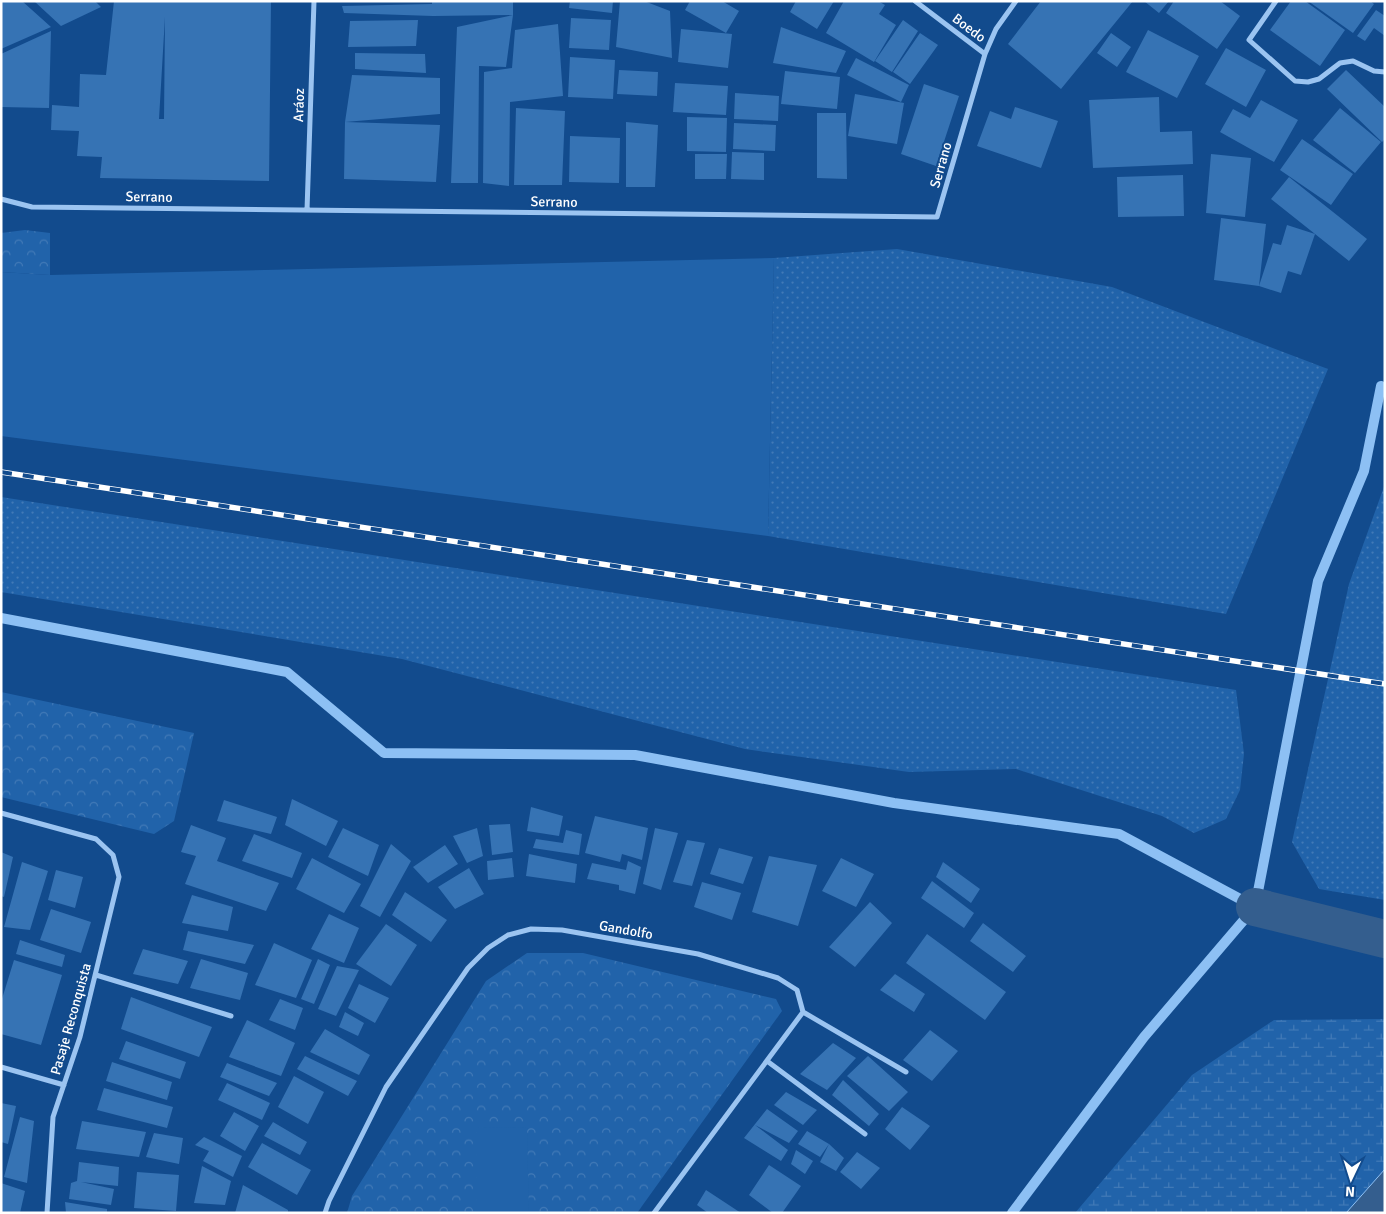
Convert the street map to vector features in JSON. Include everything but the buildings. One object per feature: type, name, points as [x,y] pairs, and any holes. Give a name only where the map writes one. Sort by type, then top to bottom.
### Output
[{"type":"street","name":"Aráoz","points":[[307,210],[314,1]]},
{"type":"street","name":"Boedo","points":[[915,1],[985,54]]},
{"type":"street","points":[[985,54],[996,29],[1016,1]]},
{"type":"street","points":[[1276,1],[1249,40],[1295,81],[1308,82],[1319,79],[1340,63],[1353,60],[1374,71],[1385,72]]},
{"type":"street","name":"Serrano","points":[[1,199],[32,207],[937,217],[985,54]]},
{"type":"street","name":"Pasaje Reconquista","points":[[1,813],[96,839],[113,855],[119,877],[80,1037],[53,1117],[47,1213]]},
{"type":"street","name":"Gandolfo","points":[[325,1213],[329,1201],[386,1087],[468,968],[488,948],[508,935],[531,929],[562,930],[698,954],[778,978],[797,990],[803,1012]]},
{"type":"street","points":[[96,975],[231,1016]]},
{"type":"street","points":[[654,1213],[803,1012],[906,1072]]},
{"type":"street","points":[[767,1061],[865,1134]]},
{"type":"street","points":[[1,1068],[64,1085]]},
{"type":"green space","points":[[25,230],[50,233],[50,275],[1,272],[1,233]]},
{"type":"green space","points":[[897,249],[1112,287],[1328,369],[1226,614],[768,536],[774,258]]},
{"type":"green space","points":[[774,258],[768,536],[1,436],[1,272],[50,275]]},
{"type":"green space","points":[[1385,484],[1385,900],[1319,889],[1292,842],[1349,584]]},
{"type":"green space","points":[[1,497],[1236,690],[1244,754],[1240,790],[1226,819],[1194,833],[1162,816],[1016,769],[909,772],[745,749],[402,659],[1,592]]},
{"type":"green space","points":[[1,692],[194,733],[174,821],[154,834],[1,797]]},
{"type":"green space","points":[[527,953],[583,953],[776,999],[782,1011],[637,1213],[347,1213],[352,1196],[486,981]]},
{"type":"green space","points":[[1385,1019],[1385,1213],[1075,1213],[1192,1075],[1274,1020]]},
{"type":"green space","points":[[527,1127],[529,1213],[477,1213],[477,1128]]},
{"type":"shaded area","points":[[1385,1169],[1385,1213],[1346,1213]]},
{"type":"waterway","points":[[1012,1213],[1144,1037],[1255,907],[1318,581],[1364,471],[1381,386]]},
{"type":"waterway","points":[[1,618],[287,672],[384,753],[635,755],[894,803],[1119,834],[1255,907]]},
{"type":"waterway","points":[[1255,907],[1385,939]]},
{"type":"railway","points":[[1,472],[1385,684]]}]
